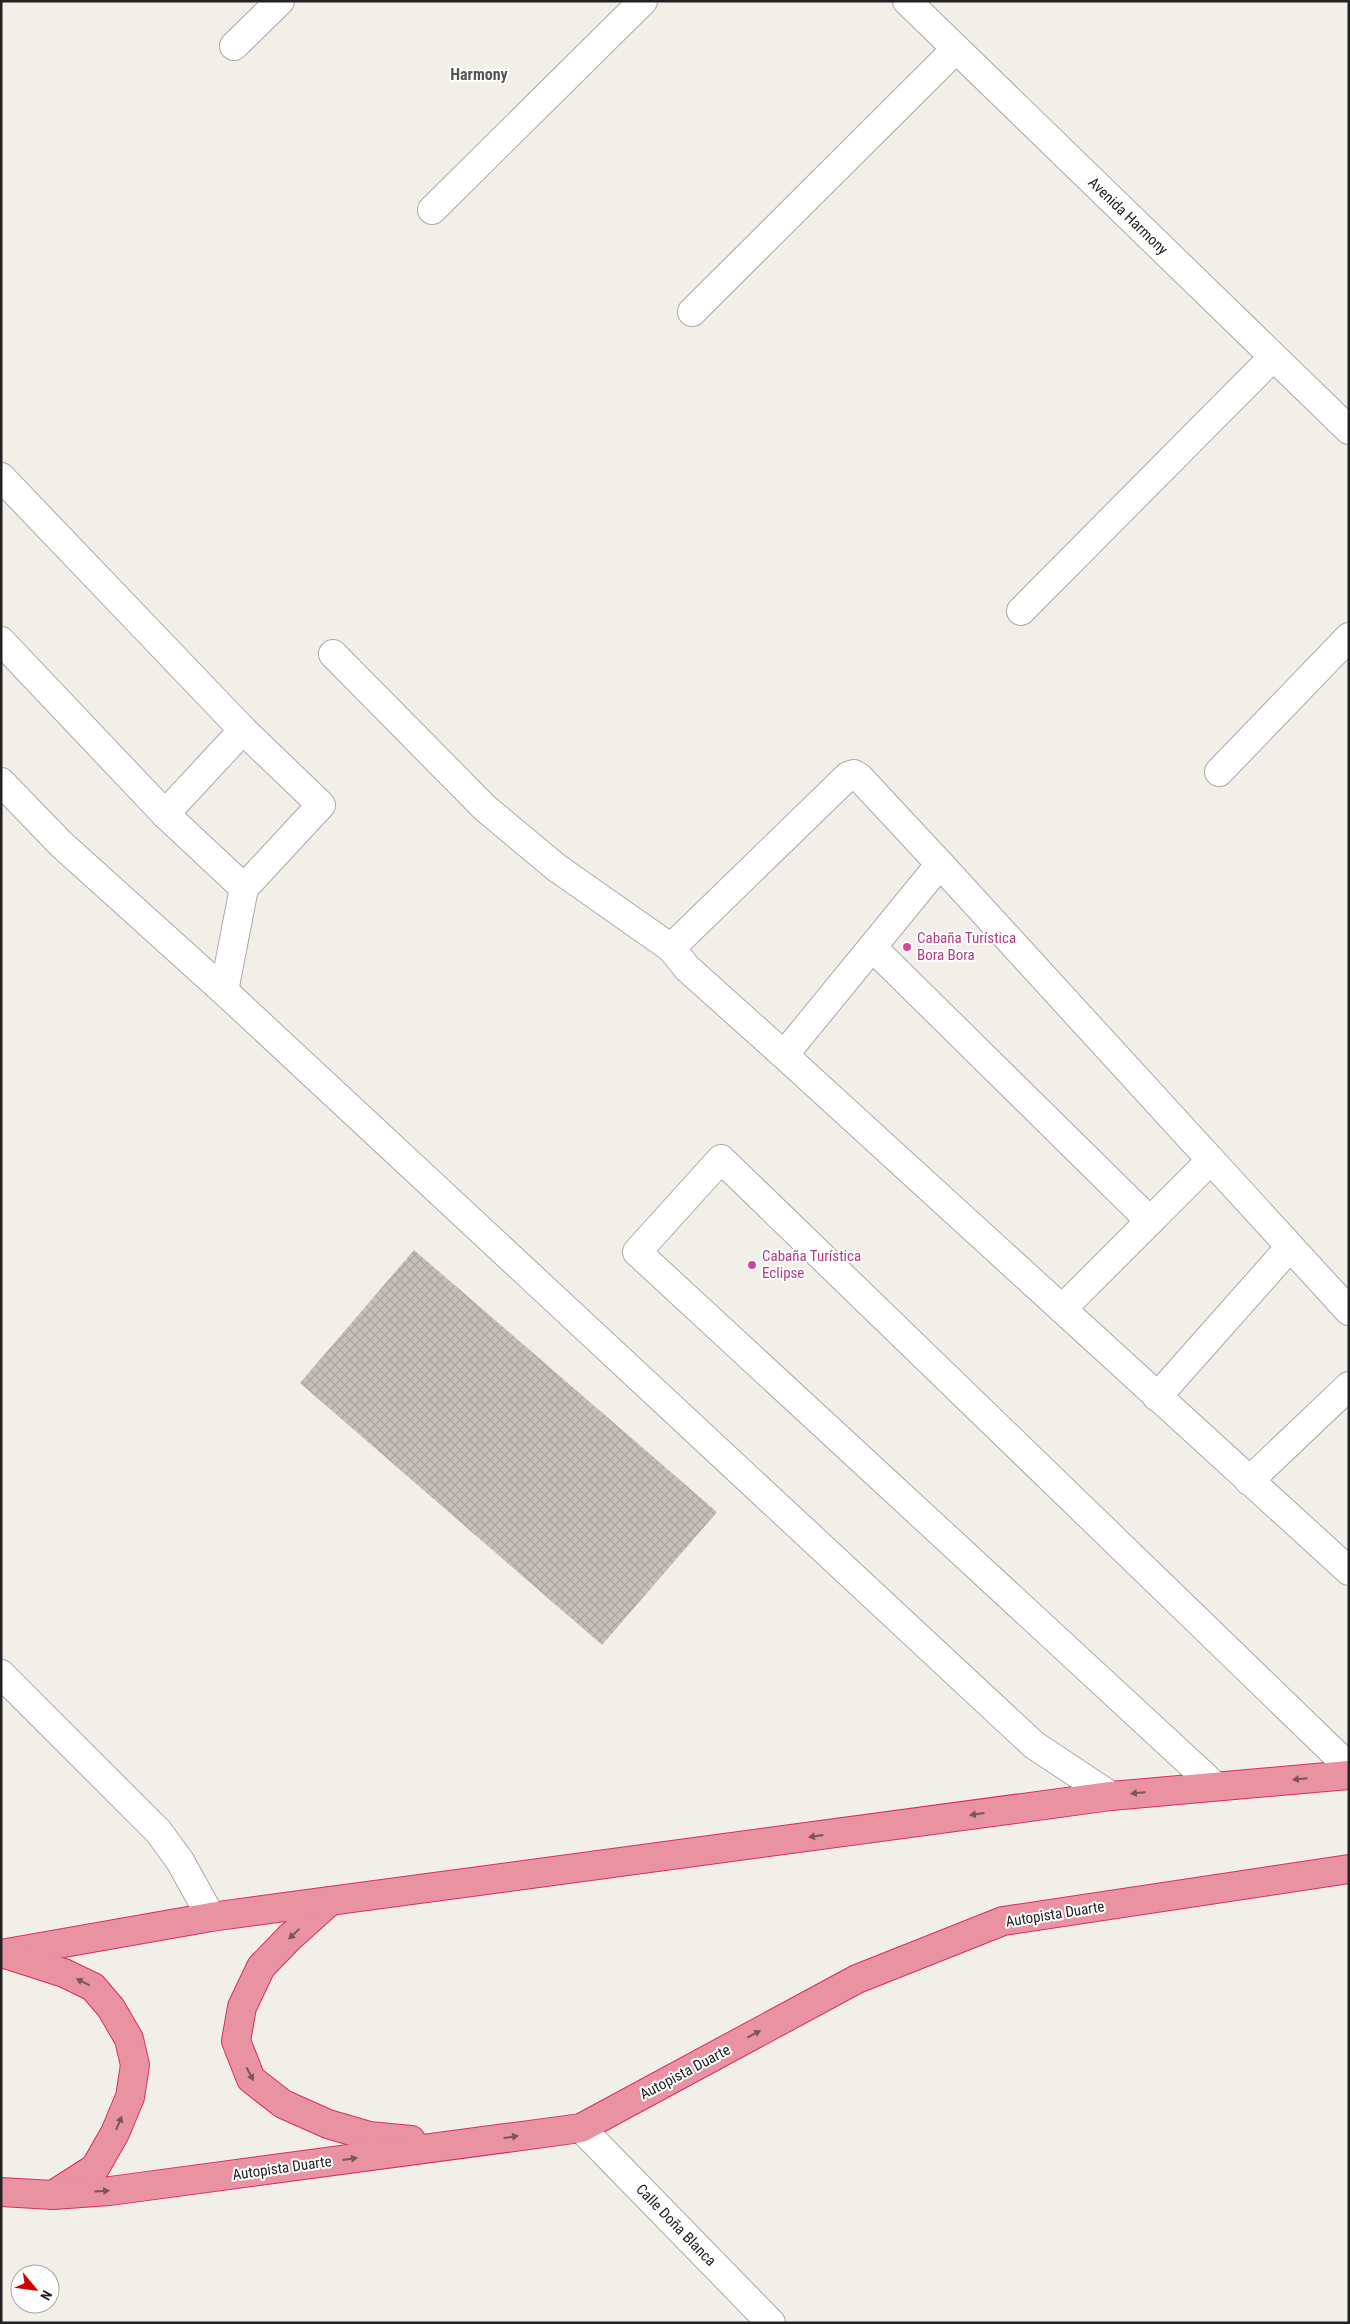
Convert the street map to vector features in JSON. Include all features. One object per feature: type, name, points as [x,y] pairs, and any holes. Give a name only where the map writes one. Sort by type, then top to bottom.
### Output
[{"type":"highway","points":[[3,1954],[211,1917],[1111,1796],[1349,1775]]},
{"type":"highway","name":"Autopista Duarte","points":[[1,2192],[53,2195],[110,2191],[581,2128],[857,1979],[1002,1921],[1349,1869]]},
{"type":"highway","points":[[330,1901],[290,1937],[261,1967],[242,2007],[236,2041],[251,2079],[282,2104],[328,2124],[369,2136],[457,2145]]},
{"type":"highway","points":[[3,1954],[64,1973],[94,1987],[111,2008],[129,2039],[135,2065],[130,2097],[115,2133],[95,2168],[53,2195]]},
{"type":"street","points":[[234,46],[280,1]]},
{"type":"street","points":[[432,210],[643,1]]},
{"type":"street","name":"Avenida Harmony","points":[[907,1],[1349,430]]},
{"type":"street","points":[[692,312],[956,49]]},
{"type":"street","points":[[1022,611],[1273,357]]},
{"type":"street","points":[[1,476],[243,730],[321,805],[244,888],[224,991]]},
{"type":"street","points":[[1219,772],[1349,637]]},
{"type":"street","points":[[1,641],[165,814],[244,888]]},
{"type":"street","points":[[333,654],[485,808],[556,868],[671,948],[687,968],[1349,1571]]},
{"type":"street","points":[[165,814],[243,730]]},
{"type":"street","points":[[671,948],[848,776],[854,774],[940,864],[1349,1311]]},
{"type":"street","points":[[1,782],[61,844],[224,991],[1034,1745],[1111,1796]]},
{"type":"street","points":[[784,1055],[940,864]]},
{"type":"street","points":[[872,947],[1150,1221]]},
{"type":"street","points":[[1215,1786],[638,1252],[721,1159],[1349,1767]]},
{"type":"street","points":[[1062,1309],[1211,1160]]},
{"type":"street","points":[[1158,1397],[1290,1247]]},
{"type":"street","points":[[1250,1481],[1349,1386]]},
{"type":"street","points":[[1,1674],[158,1831],[180,1861],[211,1917]]},
{"type":"street","name":"Calle Doña Blanca","points":[[581,2128],[771,2323]]},
{"type":"building","points":[[414,1250],[717,1512],[602,1645],[300,1383]]},
{"type":"place","name":"Cabaña Turística Bora Bora","points":[[907,947]]},
{"type":"place","name":"Cabaña Turística Eclipse","points":[[752,1265]]},
{"type":"district","name":"Harmony","points":[[479,74]]}]
